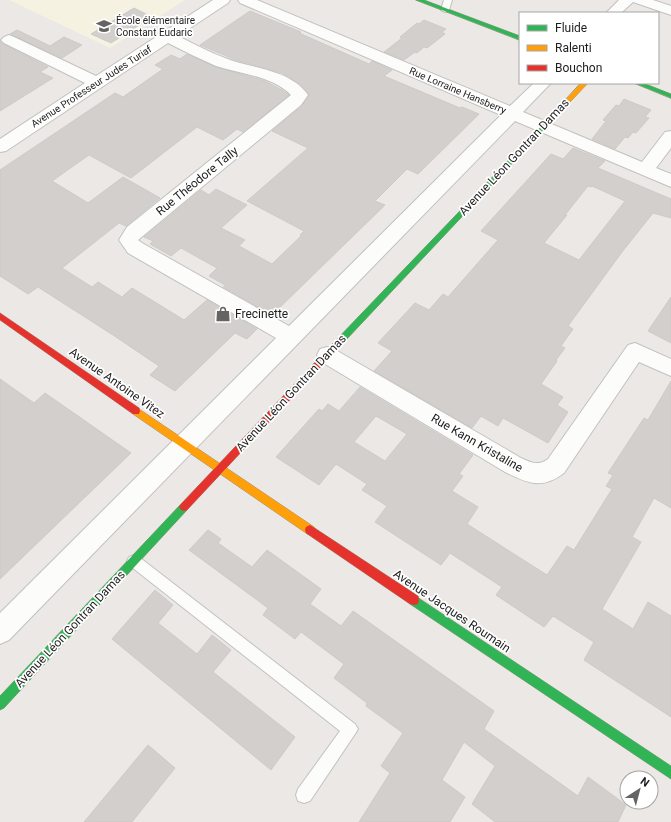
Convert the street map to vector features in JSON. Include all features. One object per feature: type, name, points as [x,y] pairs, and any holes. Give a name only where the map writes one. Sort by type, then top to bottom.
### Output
[{"type":"street","name":"Avenue Professeur Judes Turiaf","points":[[0,147],[223,0]]},
{"type":"street","name":"Rue Lorraine Hansberry","points":[[245,0],[671,181]]},
{"type":"street","points":[[419,0],[519,38]]},
{"type":"street","points":[[615,12],[627,0]]},
{"type":"street","points":[[639,0],[671,11]]},
{"type":"street","name":"Rue Théodore Tally","points":[[167,37],[222,62],[257,71],[295,89],[300,95],[295,101],[134,232],[128,240],[135,248],[291,337]]},
{"type":"street","points":[[8,40],[97,83]]},
{"type":"street","points":[[0,631],[542,84]]},
{"type":"street","name":"Avenue Léon Gontran Damas","points":[[0,704],[327,355],[584,84]]},
{"type":"street","points":[[640,84],[671,96]]},
{"type":"street","points":[[645,170],[670,139]]},
{"type":"street","name":"Avenue Antoine Vitez","points":[[0,316],[220,469]]},
{"type":"street","name":"Rue Kann Kristaline","points":[[327,355],[514,465],[527,471],[542,475],[550,472],[556,466],[635,351],[671,368]]},
{"type":"street","name":"Avenue Jacques Roumain","points":[[220,469],[671,773]]},
{"type":"lane","points":[[445,10],[448,0]]},
{"type":"lane","points":[[134,561],[350,729],[304,795]]},
{"type":"shaded area","name":"École élémentaire Constant Eudaric","points":[[9,0],[185,0],[110,48]]},
{"type":"building","points":[[134,8],[152,17],[111,43],[91,34]]},
{"type":"building","points":[[250,11],[301,32],[299,33],[369,64],[372,61],[392,70],[384,76],[460,108],[462,107],[479,114],[418,174],[407,169],[375,201],[385,205],[272,315],[223,287],[225,285],[209,276],[217,268],[181,248],[171,256],[150,244],[153,241],[144,237],[201,190],[209,195],[216,189],[247,205],[221,228],[245,240],[239,246],[272,264],[301,236],[300,235],[304,231],[247,201],[308,148],[272,131],[302,106],[309,94],[301,85],[282,73],[236,60],[200,45]]},
{"type":"building","points":[[424,20],[446,29],[442,32],[445,34],[427,48],[424,47],[417,53],[415,52],[404,60],[384,52],[402,38],[400,37],[417,23],[419,24]]},
{"type":"building","points":[[17,30],[50,46],[64,37],[82,45],[62,58],[10,34]]},
{"type":"building","points":[[0,41],[3,44],[48,67],[40,72],[53,78],[0,111]]},
{"type":"building","points":[[187,54],[216,67],[265,81],[289,95],[243,132],[237,129],[223,140],[197,127],[131,178],[89,155],[52,181],[88,203],[123,177],[160,198],[126,226],[119,223],[62,268],[92,287],[98,282],[122,297],[132,288],[184,320],[207,300],[257,329],[247,339],[235,333],[175,391],[150,375],[159,366],[113,335],[38,287],[28,294],[0,276],[0,170],[115,93],[123,97],[163,69],[155,65],[171,55],[180,59]]},
{"type":"building","points":[[624,99],[651,110],[645,117],[649,118],[636,133],[633,132],[628,138],[625,137],[615,149],[592,139],[606,121],[603,120],[616,105],[619,106]]},
{"type":"building","points":[[573,148],[605,161],[598,168],[671,199],[671,218],[653,213],[622,252],[568,326],[573,329],[561,346],[565,348],[541,384],[563,397],[557,405],[568,412],[548,443],[503,418],[498,426],[481,416],[472,428],[374,371],[392,351],[378,343],[415,303],[429,310],[443,294],[448,297],[498,240],[481,231],[551,154],[563,159]],"holes":[[[588,186],[592,186],[625,201],[579,260],[544,243]]]},
{"type":"building","points":[[671,297],[671,343],[648,331]]},
{"type":"building","points":[[0,379],[34,403],[45,393],[131,453],[0,579]]},
{"type":"building","points":[[671,381],[671,508],[654,498],[632,537],[641,542],[602,609],[633,629],[648,602],[671,616],[671,717],[584,660],[594,642],[553,616],[544,627],[496,595],[502,587],[450,553],[441,565],[375,522],[387,506],[362,490],[367,484],[336,464],[319,485],[276,457],[319,409],[322,411],[328,404],[339,411],[360,387],[473,455],[459,474],[463,476],[452,491],[478,507],[467,524],[547,575],[567,546],[574,550],[612,489],[606,486],[613,475],[608,473],[644,418],[648,420]],"holes":[[[376,416],[407,434],[385,461],[354,442]]]},
{"type":"building","points":[[208,530],[221,539],[218,543],[252,567],[267,550],[321,589],[310,604],[341,626],[353,611],[494,711],[484,729],[578,796],[588,777],[619,800],[619,810],[624,810],[618,822],[495,822],[472,804],[495,766],[464,742],[442,780],[465,797],[450,822],[359,822],[390,773],[381,766],[403,733],[366,706],[367,703],[334,678],[344,664],[301,632],[295,639],[263,615],[268,608],[189,550]]},
{"type":"building","points":[[155,590],[173,605],[158,623],[197,654],[212,635],[231,650],[213,672],[295,737],[271,770],[112,639]]},
{"type":"building","points":[[148,745],[175,768],[132,822],[84,822]]},
{"type":"traffic: fast","points":[[419,0],[519,38]]},
{"type":"traffic: fast","points":[[640,84],[671,96]]},
{"type":"traffic: fast","points":[[342,339],[550,120]]},
{"type":"traffic: fast","points":[[0,704],[184,507]]},
{"type":"traffic: fast","points":[[414,600],[671,773]]},
{"type":"traffic: slow","points":[[550,120],[584,84]]},
{"type":"traffic: slow","points":[[136,411],[310,530]]},
{"type":"traffic: jam","points":[[0,316],[136,411]]},
{"type":"traffic: jam","points":[[184,507],[342,339]]},
{"type":"traffic: jam","points":[[310,530],[414,600]]},
{"type":"place","name":"École élémentaire Constant Eudaric","points":[[104,26]]},
{"type":"place","name":"Frecinette","points":[[223,314]]}]
